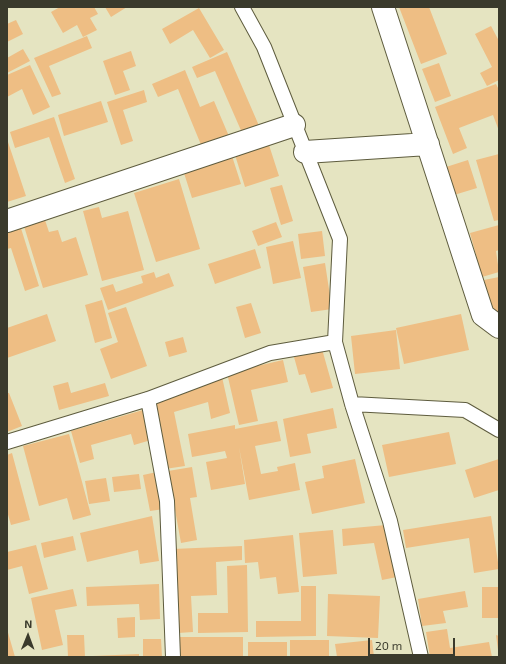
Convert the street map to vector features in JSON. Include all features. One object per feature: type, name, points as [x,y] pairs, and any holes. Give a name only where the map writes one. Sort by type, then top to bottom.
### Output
[{"type":"street","points":[[383,7],[483,315],[499,327]]},
{"type":"street","points":[[7,221],[294,125]]},
{"type":"street","points":[[305,152],[428,144]]},
{"type":"lane","points":[[242,7],[264,48],[340,239],[335,342],[352,404],[390,522],[421,657]]},
{"type":"lane","points":[[7,442],[148,399],[270,353],[335,342]]},
{"type":"lane","points":[[148,399],[167,501],[173,657]]},
{"type":"lane","points":[[352,404],[465,410],[499,430]]},
{"type":"building","points":[[60,7],[94,7],[98,14],[90,18],[97,30],[83,37],[77,25],[63,33],[51,12]]},
{"type":"building","points":[[105,7],[127,7],[111,17]]},
{"type":"building","points":[[399,7],[429,7],[447,54],[421,64]]},
{"type":"building","points":[[199,8],[224,50],[210,58],[193,30],[170,44],[162,29]]},
{"type":"building","points":[[16,20],[23,34],[7,42],[7,24]]},
{"type":"building","points":[[491,26],[499,41],[499,80],[487,86],[480,73],[492,67],[475,34]]},
{"type":"building","points":[[87,36],[92,48],[49,66],[61,94],[52,97],[34,58]]},
{"type":"building","points":[[23,49],[30,61],[7,73],[7,58]]},
{"type":"building","points":[[131,51],[136,66],[123,71],[130,90],[115,95],[103,61]]},
{"type":"building","points":[[227,52],[260,128],[243,135],[215,71],[197,78],[192,67]]},
{"type":"building","points":[[439,63],[451,96],[435,102],[422,69]]},
{"type":"building","points":[[30,65],[50,107],[33,115],[22,89],[7,97],[7,75]]},
{"type":"building","points":[[185,70],[200,107],[214,101],[231,141],[204,152],[178,89],[158,97],[152,84]]},
{"type":"building","points":[[496,84],[499,90],[499,131],[493,115],[459,128],[467,148],[453,154],[435,107]]},
{"type":"building","points":[[144,90],[147,102],[123,110],[133,141],[121,145],[107,102]]},
{"type":"building","points":[[101,101],[108,122],[64,136],[58,115]]},
{"type":"building","points":[[54,117],[75,179],[65,183],[49,137],[15,148],[10,132]]},
{"type":"building","points":[[7,139],[26,196],[7,202]]},
{"type":"building","points":[[269,145],[279,176],[245,187],[235,155]]},
{"type":"building","points":[[499,154],[499,220],[494,221],[476,160]]},
{"type":"building","points":[[232,156],[241,184],[192,198],[183,170]]},
{"type":"building","points":[[468,160],[477,188],[454,195],[446,167]]},
{"type":"building","points":[[179,179],[200,249],[156,262],[134,193]]},
{"type":"building","points":[[282,185],[293,221],[281,225],[270,188]]},
{"type":"building","points":[[99,207],[102,218],[128,211],[144,270],[102,281],[83,211]]},
{"type":"building","points":[[44,217],[49,232],[58,230],[62,242],[76,237],[88,275],[43,288],[23,223]]},
{"type":"building","points":[[276,222],[282,237],[258,246],[252,231]]},
{"type":"building","points":[[20,225],[39,286],[25,291],[11,248],[7,249],[7,229]]},
{"type":"building","points":[[499,225],[499,250],[496,251],[499,272],[482,277],[470,233]]},
{"type":"building","points":[[322,231],[325,256],[301,259],[298,234]]},
{"type":"building","points":[[293,241],[301,278],[273,284],[266,247]]},
{"type":"building","points":[[255,249],[261,268],[215,284],[208,264]]},
{"type":"building","points":[[325,263],[332,309],[311,312],[303,267]]},
{"type":"building","points":[[154,272],[156,278],[169,273],[174,286],[108,310],[100,288],[113,284],[116,292],[143,283],[141,276]]},
{"type":"building","points":[[499,277],[499,316],[493,318],[484,280]]},
{"type":"building","points":[[102,300],[112,338],[95,343],[85,305]]},
{"type":"building","points":[[251,303],[261,333],[245,338],[236,307]]},
{"type":"building","points":[[126,307],[147,366],[111,379],[100,349],[118,342],[108,313]]},
{"type":"building","points":[[47,314],[56,341],[7,358],[7,328]]},
{"type":"building","points":[[461,314],[469,350],[404,364],[396,328]]},
{"type":"building","points":[[396,330],[400,369],[355,374],[351,336]]},
{"type":"building","points":[[183,337],[187,352],[169,357],[165,342]]},
{"type":"building","points":[[322,349],[333,388],[311,393],[305,374],[299,375],[294,357]]},
{"type":"building","points":[[283,360],[288,382],[251,390],[258,421],[239,425],[227,373]]},
{"type":"building","points":[[222,377],[230,413],[211,419],[208,402],[174,412],[185,466],[165,469],[151,402]]},
{"type":"building","points":[[68,382],[71,393],[105,383],[109,396],[59,410],[53,386]]},
{"type":"building","points":[[7,393],[9,393],[22,426],[7,432]]},
{"type":"building","points":[[333,408],[337,428],[307,434],[311,453],[290,457],[283,419]]},
{"type":"building","points":[[143,410],[151,440],[134,445],[131,434],[91,445],[94,459],[80,463],[71,431]]},
{"type":"building","points":[[277,421],[281,441],[255,446],[261,474],[278,471],[277,467],[295,463],[300,490],[249,500],[239,447],[245,484],[211,490],[206,462],[227,458],[225,451],[192,457],[188,434],[235,425],[235,429]]},
{"type":"building","points":[[449,432],[456,464],[389,477],[382,445]]},
{"type":"building","points":[[69,434],[91,515],[73,520],[67,498],[39,506],[23,446]]},
{"type":"building","points":[[12,453],[30,520],[11,525],[7,511],[7,455]]},
{"type":"building","points":[[355,459],[365,503],[312,514],[305,482],[324,478],[322,466]]},
{"type":"building","points":[[499,459],[499,490],[474,498],[465,470]]},
{"type":"building","points":[[192,467],[197,497],[190,498],[197,540],[181,543],[168,471]]},
{"type":"building","points":[[157,472],[164,509],[150,511],[143,475]]},
{"type":"building","points":[[139,474],[141,489],[114,492],[112,477]]},
{"type":"building","points":[[106,478],[110,501],[89,504],[85,481]]},
{"type":"building","points":[[152,516],[159,561],[140,564],[138,550],[87,562],[80,533]]},
{"type":"building","points":[[491,516],[499,569],[474,573],[469,538],[406,548],[403,530]]},
{"type":"building","points":[[386,525],[397,577],[382,580],[374,543],[343,546],[342,529]]},
{"type":"building","points":[[333,530],[337,574],[303,577],[299,533]]},
{"type":"building","points":[[293,535],[299,592],[278,594],[276,577],[260,579],[258,562],[245,563],[244,540]]},
{"type":"building","points":[[73,536],[76,550],[44,558],[41,543]]},
{"type":"building","points":[[36,545],[48,589],[29,594],[22,566],[7,570],[7,552]]},
{"type":"building","points":[[242,546],[242,560],[216,562],[217,595],[191,596],[193,632],[178,633],[173,549]]},
{"type":"building","points":[[247,565],[248,632],[198,633],[198,613],[228,613],[227,566]]},
{"type":"building","points":[[159,584],[160,619],[140,620],[139,604],[87,606],[86,587]]},
{"type":"building","points":[[301,586],[316,586],[316,636],[256,637],[256,621],[301,621]]},
{"type":"building","points":[[482,587],[499,587],[499,618],[482,618]]},
{"type":"building","points":[[73,589],[77,606],[55,610],[63,645],[42,650],[31,598]]},
{"type":"building","points":[[465,591],[468,607],[443,611],[446,623],[422,626],[418,599]]},
{"type":"building","points":[[328,594],[380,596],[378,638],[327,636]]},
{"type":"building","points":[[135,617],[135,637],[118,638],[117,618]]},
{"type":"building","points":[[7,629],[15,657],[7,657]]},
{"type":"building","points":[[447,629],[450,648],[489,642],[492,657],[430,657],[426,632]]},
{"type":"building","points":[[67,635],[84,635],[85,657],[68,657]]},
{"type":"building","points":[[496,635],[499,636],[499,650],[498,650]]},
{"type":"building","points":[[178,637],[243,637],[243,657],[179,657]]},
{"type":"building","points":[[143,639],[161,639],[162,657],[143,657]]},
{"type":"building","points":[[290,640],[329,640],[329,657],[290,657]]},
{"type":"building","points":[[372,640],[374,657],[337,657],[335,644]]},
{"type":"building","points":[[248,642],[287,642],[287,657],[248,657]]},
{"type":"building","points":[[139,654],[139,657],[93,657],[93,656]]}]
